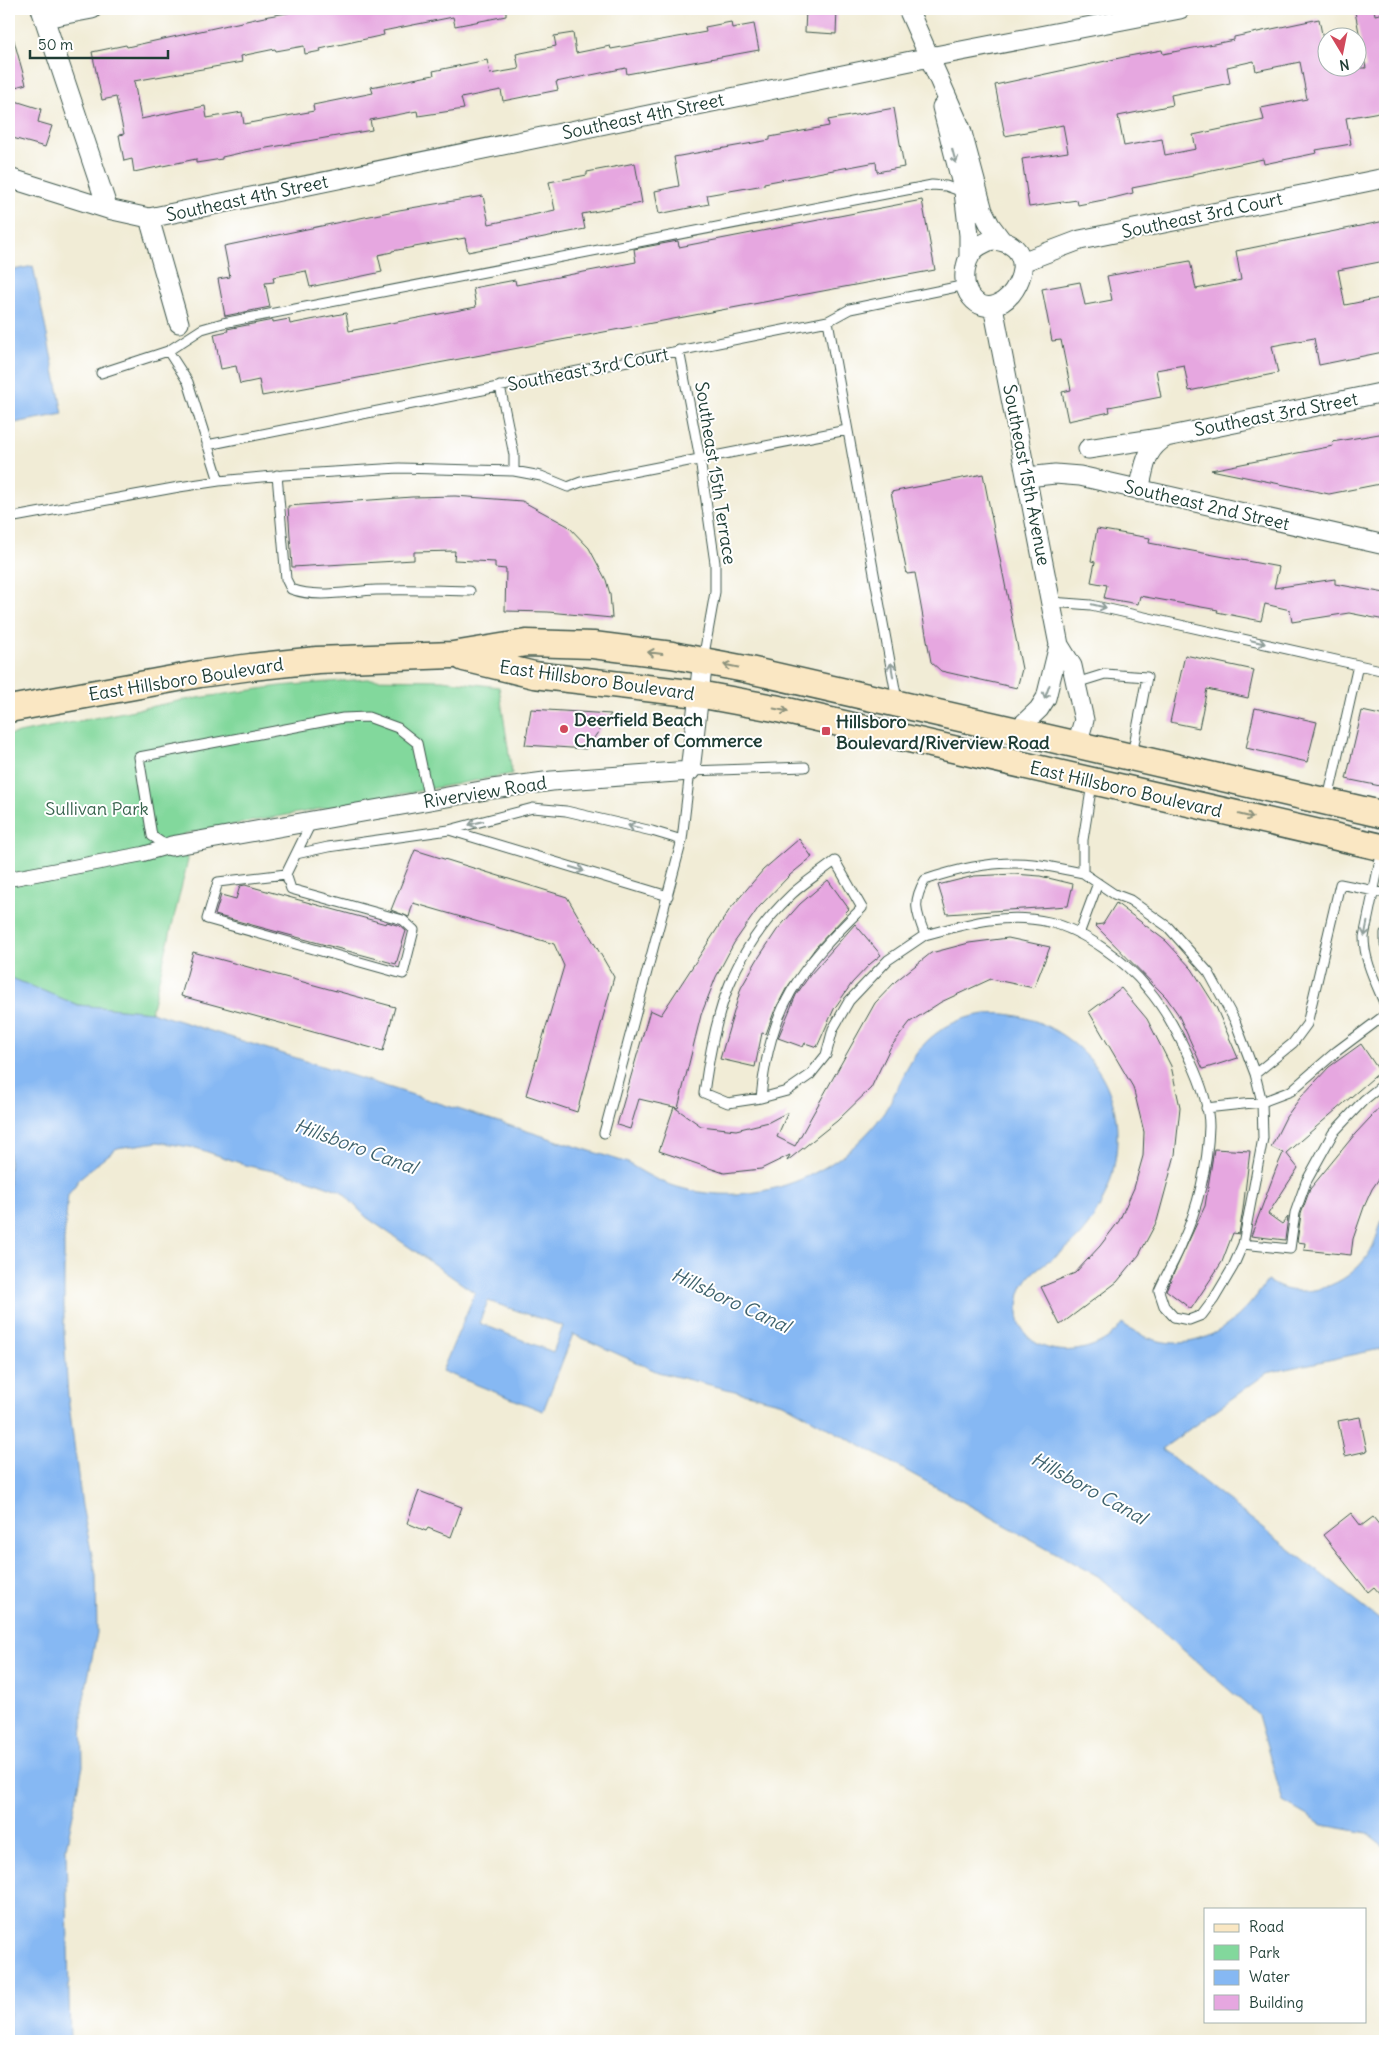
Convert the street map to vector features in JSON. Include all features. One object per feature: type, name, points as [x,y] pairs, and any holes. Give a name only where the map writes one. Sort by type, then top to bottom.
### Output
[{"type":"main road","name":"East Hillsboro Boulevard","points":[[9,709],[200,674],[252,667],[317,660],[453,656],[526,643],[593,645],[703,660],[1385,815]]},
{"type":"main road","name":"East Hillsboro Boulevard","points":[[453,656],[534,675],[698,694],[774,708],[1384,848]]},
{"type":"main road","points":[[926,742],[1039,758],[1056,754],[1077,744]]},
{"type":"main road","points":[[1092,781],[1103,768],[1116,767],[1172,779],[1188,771]]},
{"type":"street","points":[[92,9],[43,14],[108,210]]},
{"type":"street","points":[[908,9],[961,129],[983,212],[1002,241]]},
{"type":"street","name":"Southeast 4th Street","points":[[9,178],[108,210],[149,218],[930,57],[1180,9]]},
{"type":"street","points":[[930,57],[964,192],[969,235],[969,258],[965,276],[968,293],[974,301],[983,306],[994,306],[1004,302],[1018,284],[1022,262],[1018,252],[1012,245],[1002,241],[991,240],[981,244],[969,258]]},
{"type":"street","name":"Southeast 3rd Court","points":[[1022,262],[1080,240],[1385,178]]},
{"type":"street","points":[[149,218],[179,323]]},
{"type":"street","name":"Southeast 15th Avenue","points":[[994,306],[1059,645],[1072,666],[1084,720],[1077,744]]},
{"type":"street","name":"Southeast 3rd Street","points":[[1088,449],[1166,437],[1385,392]]},
{"type":"street","points":[[1139,490],[1148,453],[1155,443],[1166,437]]},
{"type":"street","name":"Southeast 2nd Street","points":[[1028,477],[1068,474],[1385,545]]},
{"type":"street","name":"Southeast 15th Avenue","points":[[1016,731],[1039,710],[1046,698],[1059,645]]},
{"type":"street","points":[[690,771],[703,660]]},
{"type":"street","name":"Riverview Road","points":[[171,846],[492,789],[552,781],[690,771]]},
{"type":"street","points":[[9,879],[143,854],[171,846]]},
{"type":"lane","points":[[101,373],[168,351],[202,329],[223,323],[932,185],[946,186],[964,192]]},
{"type":"lane","name":"Southeast 3rd Court","points":[[207,445],[828,321],[850,309],[966,285]]},
{"type":"lane","points":[[828,321],[887,635],[898,704]]},
{"type":"lane","name":"Southeast 15th Terrace","points":[[679,350],[700,458],[715,564],[715,592],[703,660]]},
{"type":"lane","points":[[168,351],[188,382],[219,482]]},
{"type":"lane","points":[[500,386],[514,455],[514,471]]},
{"type":"lane","points":[[9,518],[179,487],[277,475],[399,468],[514,471],[541,476],[568,487],[581,482],[847,430]]},
{"type":"lane","points":[[277,475],[286,579],[291,589],[302,593],[322,594],[377,590],[470,591]]},
{"type":"lane","points":[[1051,602],[1091,605],[1385,671]]},
{"type":"lane","points":[[1327,802],[1358,665]]},
{"type":"lane","points":[[1076,683],[1105,674],[1147,677],[1131,757]]},
{"type":"lane","points":[[171,846],[152,836],[139,757],[343,718],[368,717],[398,728],[417,743],[429,800]]},
{"type":"lane","points":[[604,1133],[682,840],[690,771],[805,767]]},
{"type":"lane","points":[[1083,873],[1083,840],[1092,781]]},
{"type":"lane","points":[[296,854],[328,847],[448,830],[533,808],[566,811],[652,830],[682,840]]},
{"type":"lane","points":[[286,874],[218,882],[207,919],[403,974],[414,930],[403,920],[291,889],[286,874],[312,821]]},
{"type":"lane","points":[[448,830],[668,896]]},
{"type":"lane","points":[[1384,848],[1364,937],[1364,948],[1366,958],[1385,1004]]},
{"type":"lane","points":[[761,1098],[763,1075],[771,1035],[785,1000],[804,970],[827,942],[862,908],[835,861],[792,894],[759,931],[734,970],[719,1012],[710,1049],[704,1092],[728,1103],[761,1098],[787,1091],[810,1075],[826,1055],[833,1029],[849,1001],[888,960],[925,935],[994,919],[1019,918],[1048,922],[1067,928],[1095,943],[1127,968],[1148,988],[1168,1017],[1201,1082],[1209,1124],[1200,1189],[1183,1243],[1159,1291],[1164,1306],[1174,1317],[1189,1320],[1202,1315],[1214,1299],[1243,1244],[1263,1138],[1262,1102],[1255,1074],[1236,1021],[1209,973],[1168,927],[1130,900],[1114,894],[1083,873],[1033,864],[1003,863],[954,870],[925,880],[917,893],[916,910],[925,935]]},
{"type":"lane","points":[[1079,934],[1098,883]]},
{"type":"lane","points":[[1255,1074],[1293,1043],[1307,1024],[1340,884],[1385,893]]},
{"type":"lane","points":[[1385,933],[1385,944]]},
{"type":"lane","points":[[1206,1108],[1262,1102],[1290,1092],[1337,1051],[1385,1015]]},
{"type":"lane","points":[[1243,1244],[1290,1249],[1295,1213],[1304,1190],[1333,1133],[1364,1100],[1385,1083]]},
{"type":"green space","name":"Sullivan Park","points":[[366,679],[442,680],[499,687],[512,774],[183,834],[188,860],[151,1012],[78,1005],[9,977],[9,735],[184,700],[280,686]]},
{"type":"water","points":[[33,266],[63,414],[9,424],[9,271]]},
{"type":"water","name":"Hillsboro Canal","points":[[9,977],[78,1005],[151,1012],[628,1163],[663,1182],[692,1191],[721,1194],[750,1193],[779,1187],[807,1177],[833,1162],[857,1144],[877,1122],[890,1103],[918,1051],[926,1042],[945,1028],[965,1018],[986,1014],[1007,1014],[1028,1019],[1049,1027],[1068,1039],[1085,1054],[1101,1074],[1111,1097],[1116,1122],[1117,1148],[1112,1173],[1104,1197],[1092,1220],[1068,1247],[1031,1274],[1020,1294],[1018,1307],[1021,1325],[1030,1338],[1043,1347],[1060,1350],[1078,1350],[1095,1345],[1111,1336],[1122,1323],[1143,1336],[1164,1342],[1184,1343],[1204,1338],[1221,1329],[1238,1316],[1267,1281],[1285,1289],[1298,1291],[1324,1288],[1348,1276],[1358,1267],[1373,1246],[1385,1213],[1385,1348],[1267,1373],[1162,1449],[1385,1624],[1385,1847],[1367,1833],[1323,1825],[1283,1802],[1258,1715],[1098,1576],[783,1403],[658,1372],[573,1334],[543,1411],[442,1371],[475,1293],[366,1217],[341,1191],[301,1177],[249,1166],[196,1148],[158,1142],[117,1148],[81,1177],[68,1195],[64,1240],[64,1332],[68,1397],[82,1506],[96,1575],[97,1633],[82,1708],[83,1766],[66,1848],[70,2041],[9,2041]],"holes":[[[488,1301],[563,1326],[553,1352],[479,1323]]]},
{"type":"building","points":[[311,9],[506,9],[506,16],[455,26],[453,17],[383,31],[384,35],[320,49],[321,51],[305,54],[304,46],[276,51],[275,49],[241,56],[242,62],[134,81],[141,119],[205,106],[207,118],[242,112],[244,124],[314,111],[313,105],[373,93],[371,87],[434,75],[433,71],[487,60],[490,74],[519,69],[516,54],[556,46],[554,36],[573,33],[576,53],[610,46],[611,49],[706,32],[705,27],[731,22],[732,28],[754,24],[759,50],[627,74],[626,68],[556,82],[558,90],[503,101],[501,90],[461,98],[464,109],[418,116],[417,111],[370,120],[372,130],[249,151],[222,157],[222,159],[196,163],[196,159],[134,172],[132,159],[124,161],[119,135],[124,134],[116,97],[102,100],[92,52],[126,45],[127,47],[269,16]]},
{"type":"building","points":[[806,9],[837,9],[836,34],[805,32]]},
{"type":"building","points":[[1374,9],[1375,15],[1385,13],[1385,111],[1346,118],[1351,144],[1316,150],[1317,153],[1264,164],[1263,159],[1193,174],[1193,176],[1132,188],[1133,193],[1078,205],[1077,200],[1029,207],[1022,159],[1068,152],[1063,125],[1005,136],[995,85],[1129,56],[1162,50],[1163,54],[1234,40],[1234,37],[1319,19],[1321,28],[1316,28],[1316,78],[1366,78],[1366,28],[1358,28],[1355,12]],"holes":[[[1254,61],[1256,71],[1300,62],[1307,99],[1261,108],[1264,120],[1193,135],[1196,149],[1165,155],[1162,139],[1124,146],[1118,116],[1173,105],[1171,95],[1230,83],[1227,67]]]},
{"type":"building","points":[[13,37],[26,84],[9,89],[9,38]]},
{"type":"building","points":[[9,99],[41,109],[38,122],[52,126],[45,147],[9,137]]},
{"type":"building","points":[[894,108],[904,167],[877,172],[876,162],[764,183],[764,185],[707,195],[709,204],[659,214],[655,191],[679,186],[674,157],[770,140],[770,137],[829,126],[828,120]]},
{"type":"building","points":[[635,163],[642,203],[582,214],[585,229],[468,252],[465,238],[392,251],[378,255],[382,272],[310,287],[306,271],[273,277],[274,282],[265,283],[270,307],[225,316],[218,279],[230,277],[224,246],[399,210],[483,196],[489,224],[555,210],[549,182],[587,175],[587,172]]},
{"type":"building","points":[[922,200],[935,270],[262,396],[259,380],[240,384],[236,366],[221,369],[214,334],[228,331],[227,329],[273,320],[273,322],[289,319],[290,324],[346,313],[349,331],[476,307],[473,288],[515,280],[516,285],[636,262],[634,249],[678,241],[679,247]]},
{"type":"building","points":[[1385,221],[1385,261],[1338,270],[1345,305],[1385,297],[1385,345],[1381,345],[1383,352],[1319,365],[1314,338],[1272,346],[1278,373],[1189,391],[1184,365],[1156,370],[1161,397],[1109,407],[1110,412],[1068,421],[1062,392],[1071,390],[1061,340],[1052,341],[1042,289],[1080,282],[1085,305],[1112,300],[1107,276],[1190,261],[1196,289],[1241,280],[1236,251]]},
{"type":"building","points":[[1385,433],[1385,483],[1329,494],[1211,470],[1333,446],[1332,442]]},
{"type":"building","points":[[983,474],[1022,669],[1017,688],[941,671],[931,662],[915,573],[907,574],[891,492]]},
{"type":"building","points":[[455,496],[522,501],[568,526],[589,548],[606,580],[610,594],[612,618],[548,612],[505,611],[506,569],[495,568],[495,562],[454,560],[455,551],[414,552],[414,560],[292,567],[288,506],[412,497]]},
{"type":"building","points":[[1097,529],[1150,538],[1149,543],[1279,567],[1274,588],[1335,579],[1335,584],[1385,593],[1385,620],[1349,613],[1292,622],[1290,610],[1265,604],[1261,621],[1217,612],[1218,610],[1140,596],[1138,604],[1104,598],[1107,585],[1091,582],[1095,562],[1091,561]]},
{"type":"building","points":[[1185,655],[1254,670],[1248,698],[1207,689],[1199,728],[1170,722]]},
{"type":"building","points":[[1255,708],[1317,722],[1307,762],[1246,748]]},
{"type":"building","name":"Deerfield Beach Chamber of Commerce","points":[[531,709],[611,714],[586,749],[525,745]]},
{"type":"building","points":[[1362,711],[1385,716],[1385,787],[1346,779]]},
{"type":"building","points":[[799,839],[812,857],[790,875],[759,907],[734,943],[716,977],[701,1015],[678,1108],[639,1099],[630,1129],[617,1125],[650,1010],[661,1015],[730,909],[763,870]]},
{"type":"building","points":[[415,850],[567,897],[614,977],[577,1112],[526,1095],[564,966],[554,944],[413,903],[409,917],[391,910]]},
{"type":"building","points":[[1014,874],[1040,876],[1073,884],[1068,906],[947,914],[938,885],[974,876]]},
{"type":"building","points":[[828,880],[849,909],[845,913],[847,914],[816,947],[786,989],[774,1012],[766,1034],[762,1033],[755,1067],[720,1059],[741,988],[757,960],[777,930],[800,904]]},
{"type":"building","points":[[245,885],[386,924],[387,922],[400,926],[406,931],[396,964],[215,915],[221,895],[236,899],[240,886]]},
{"type":"building","points":[[1116,903],[1166,941],[1192,969],[1216,1007],[1238,1058],[1203,1069],[1178,1014],[1166,997],[1095,925],[1103,924]]},
{"type":"building","points":[[855,924],[881,955],[852,983],[834,1009],[817,1047],[805,1043],[803,1047],[778,1038],[796,995],[810,975]]},
{"type":"building","points":[[1008,938],[1050,947],[1034,988],[991,979],[941,1002],[910,1022],[890,1048],[871,1088],[837,1121],[787,1161],[790,1155],[761,1169],[724,1173],[659,1151],[674,1107],[701,1126],[736,1130],[769,1122],[788,1112],[777,1137],[795,1146],[875,1003],[896,981],[931,953],[969,943]]},
{"type":"building","points":[[193,952],[395,1007],[383,1051],[181,996]]},
{"type":"building","points":[[1121,988],[1147,1019],[1171,1066],[1180,1107],[1175,1155],[1157,1221],[1139,1255],[1117,1282],[1060,1325],[1041,1287],[1075,1273],[1100,1246],[1119,1221],[1134,1188],[1143,1156],[1144,1132],[1133,1087],[1089,1012]]},
{"type":"building","points":[[1361,1044],[1380,1072],[1286,1153],[1298,1168],[1268,1214],[1282,1224],[1288,1217],[1285,1240],[1251,1236],[1283,1153],[1271,1147],[1286,1117],[1300,1098],[1329,1067]]},
{"type":"building","points":[[1385,1102],[1385,1170],[1372,1189],[1364,1207],[1353,1239],[1351,1255],[1304,1250],[1305,1243],[1297,1242],[1301,1214],[1310,1189],[1355,1134]]},
{"type":"building","points":[[1214,1149],[1250,1151],[1243,1209],[1239,1234],[1233,1233],[1222,1262],[1191,1309],[1166,1290],[1205,1206]]},
{"type":"building","points":[[1360,1417],[1367,1451],[1345,1456],[1338,1421]]},
{"type":"building","points":[[419,1491],[462,1507],[451,1537],[428,1528],[426,1531],[407,1523]]},
{"type":"building","points":[[1351,1513],[1361,1526],[1373,1517],[1385,1532],[1385,1600],[1374,1587],[1368,1592],[1323,1535]]},
{"type":"place","name":"Deerfield Beach Chamber of Commerce","points":[[564,729]]},
{"type":"place","name":"Hillsboro Boulevard/Riverview Road","points":[[826,731]]}]
